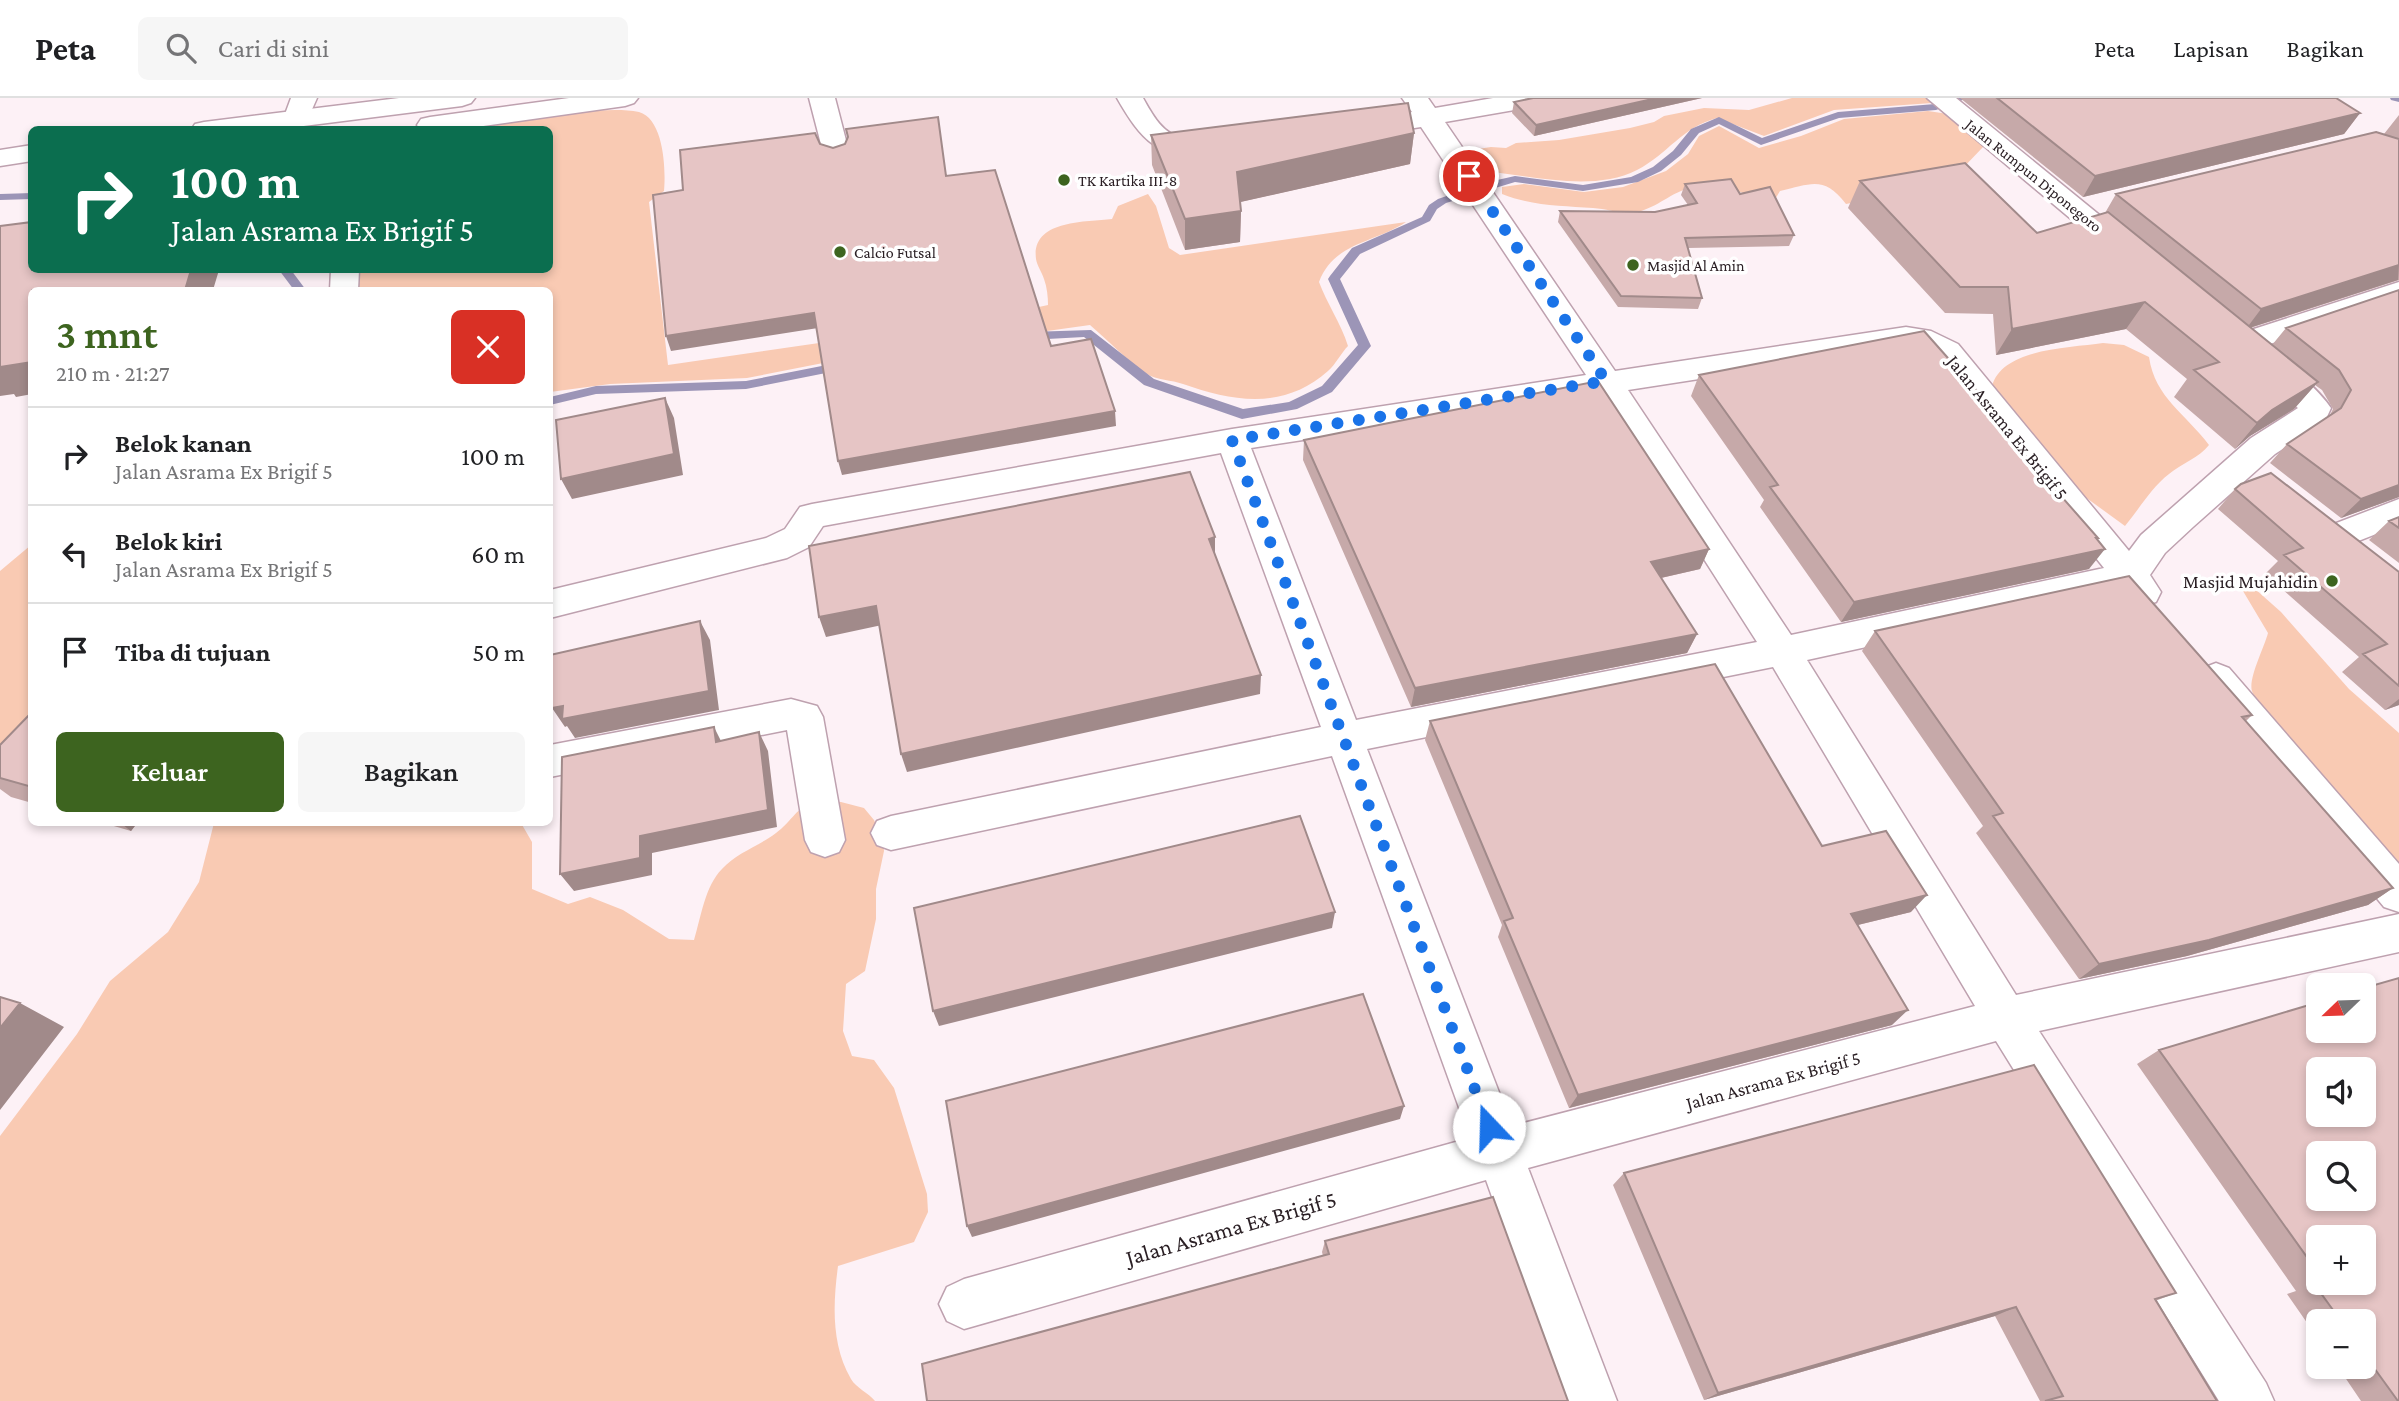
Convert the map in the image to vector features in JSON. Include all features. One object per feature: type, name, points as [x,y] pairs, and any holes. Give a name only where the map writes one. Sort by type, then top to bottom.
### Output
[{"type":"main road","points":[[221,126],[301,107],[461,98]]},
{"type":"main road","points":[[423,126],[625,98]]},
{"type":"main road","points":[[822,98],[836,152]]},
{"type":"main road","points":[[1129,98],[1152,135],[1170,145],[1189,147],[1230,142]]},
{"type":"main road","points":[[1378,125],[1423,108],[1537,98]]},
{"type":"main road","name":"Jalan Rumpun Diponegoro","points":[[1949,105],[2090,207],[2148,269]]},
{"type":"main road","points":[[1423,108],[1782,651],[2006,1018],[2248,1401]]},
{"type":"main road","points":[[0,158],[28,154]]},
{"type":"main road","points":[[0,180],[28,176]]},
{"type":"main road","points":[[891,833],[1344,738],[1782,651],[2130,576],[2152,544],[2254,472],[2263,446],[2311,417],[2315,408],[2309,400],[2230,336],[2399,291]]},
{"type":"main road","name":"Jalan Asrama Ex Brigif 5","points":[[553,603],[775,549],[797,538],[812,516],[1232,440],[1906,337],[1931,342],[1947,351],[2165,618]]},
{"type":"main road","points":[[1232,440],[1591,1401]]},
{"type":"main road","points":[[2339,537],[2399,511]]},
{"type":"main road","points":[[2192,650],[2399,894]]},
{"type":"main road","points":[[553,760],[791,714],[804,717],[825,841]]},
{"type":"main road","name":"Jalan Asrama Ex Brigif 5","points":[[964,1304],[1499,1153],[2006,1018],[2399,933]]},
{"type":"shaded area","points":[[1792,98],[1932,98],[1932,103],[1834,110],[1764,136],[1717,118],[1684,134],[1637,170],[1601,180],[1561,181],[1483,171],[1472,162],[1472,154],[1478,149],[1506,148],[1516,143],[1559,140],[1630,128],[1654,122],[1664,116],[1704,108],[1749,110]]},
{"type":"shaded area","points":[[617,110],[639,112],[654,124],[664,159],[664,191],[649,202],[668,365],[985,319],[1048,305],[1046,285],[1036,259],[1037,246],[1042,237],[1062,225],[1112,219],[1118,206],[1148,194],[1156,206],[1169,248],[1180,255],[1406,222],[1345,251],[1326,269],[1319,282],[1348,346],[1328,371],[1294,392],[1276,397],[1258,399],[1221,395],[1151,376],[1132,363],[1090,325],[1047,331],[971,334],[747,378],[610,384],[553,392],[553,287],[354,287],[355,273],[553,273],[553,126],[490,126],[578,111]]},
{"type":"shaded area","points":[[1928,111],[1948,114],[1984,146],[1962,169],[1893,195],[1846,204],[1824,185],[1809,184],[1780,191],[1774,201],[1725,188],[1705,186],[1687,189],[1648,208],[1629,213],[1536,203],[1502,194],[1502,187],[1524,184],[1584,192],[1623,187],[1666,171],[1688,154],[1699,136],[1719,126],[1759,148],[1801,136],[1844,119]]},
{"type":"shaded area","points":[[2103,343],[2124,345],[2149,357],[2152,371],[2165,395],[2209,445],[2163,480],[2125,526],[2081,494],[1992,386],[1998,373],[2023,357],[2056,349]]},
{"type":"shaded area","points":[[28,548],[28,737],[0,751],[0,571]]},
{"type":"shaded area","points":[[2245,580],[2281,612],[2349,689],[2399,733],[2399,878],[2265,716],[2255,697],[2251,686],[2252,679],[2268,633],[2240,586]]},
{"type":"shaded area","points":[[812,801],[841,802],[864,808],[874,820],[883,840],[884,851],[876,889],[876,919],[865,971],[846,984],[843,1031],[852,1056],[874,1060],[894,1088],[927,1194],[928,1212],[914,1242],[838,1266],[835,1324],[840,1352],[853,1382],[875,1401],[0,1401],[0,1136],[77,1034],[110,981],[168,932],[199,882],[213,826],[523,826],[532,842],[532,889],[568,904],[590,897],[623,910],[669,939],[694,940],[701,912],[716,876],[734,858],[776,833]]},
{"type":"building","points":[[1533,98],[1657,98],[1536,125],[1514,102]]},
{"type":"building","points":[[1997,98],[2336,98],[2360,113],[2095,176]]},
{"type":"building","points":[[1408,103],[1414,133],[1237,172],[1241,211],[1185,219],[1151,135]]},
{"type":"building","points":[[938,117],[946,176],[995,170],[1051,346],[1091,339],[1115,411],[838,461],[814,313],[666,336],[653,195],[683,190],[680,150],[815,133],[820,144],[833,148],[845,144],[848,137],[846,129]]},
{"type":"building","points":[[2376,132],[2399,139],[2399,265],[2261,309],[2116,194]]},
{"type":"building","points":[[1965,163],[2037,233],[2108,212],[2318,382],[2272,410],[2257,423],[2194,370],[2219,362],[2145,302],[2012,329],[2008,287],[1960,287],[1860,181]]},
{"type":"building","points":[[1731,179],[1740,194],[1770,187],[1794,235],[1685,238],[1702,298],[1621,296],[1560,211],[1655,212],[1697,203],[1685,184]]},
{"type":"building","points":[[28,222],[28,273],[190,273],[186,287],[28,287],[28,363],[0,367],[0,226]]},
{"type":"building","points":[[2399,290],[2399,485],[2361,499],[2287,444],[2341,408],[2351,390],[2339,370],[2286,328]]},
{"type":"building","points":[[1924,331],[2002,419],[1995,421],[2105,549],[1854,602],[1770,487],[1778,485],[1699,375]]},
{"type":"building","points":[[1598,381],[1709,549],[1651,562],[1697,634],[1415,688],[1304,440]]},
{"type":"building","points":[[665,398],[674,454],[561,479],[556,420]]},
{"type":"building","points":[[1190,472],[1215,537],[1209,539],[1261,675],[901,754],[876,606],[819,617],[809,546]]},
{"type":"building","points":[[2271,473],[2399,572],[2399,686],[2363,654],[2387,644],[2284,555],[2303,548],[2235,489],[2241,484]]},
{"type":"building","points":[[2399,517],[2399,528],[2389,521]]},
{"type":"building","points":[[2129,576],[2252,715],[2242,717],[2393,888],[2209,940],[2099,964],[1993,816],[2003,813],[1875,631]]},
{"type":"building","points":[[700,621],[709,691],[562,719],[563,706],[553,708],[553,654]]},
{"type":"building","points":[[1715,664],[1822,846],[1886,831],[1927,895],[1851,914],[1908,1010],[1578,1095],[1504,921],[1513,918],[1430,721]]},
{"type":"building","points":[[28,716],[28,786],[0,778],[0,745]]},
{"type":"building","points":[[714,727],[716,742],[759,732],[768,810],[640,836],[640,858],[560,874],[562,757]]},
{"type":"building","points":[[1300,816],[1335,912],[933,1011],[914,908]]},
{"type":"building","points":[[2399,978],[2399,1401],[2376,1371],[2376,1309],[2332,1309],[2322,1295],[2376,1295],[2376,1225],[2306,1225],[2306,1256],[2159,1050],[2306,1006],[2306,1043],[2376,1043],[2376,985]]},
{"type":"building","points":[[1363,994],[1404,1106],[967,1226],[946,1101]]},
{"type":"building","points":[[0,997],[20,1003],[0,1028]]},
{"type":"building","points":[[2034,1065],[2176,1293],[2155,1299],[2217,1401],[2045,1401],[2063,1396],[2016,1307],[1718,1393],[1624,1173]]},
{"type":"building","points":[[1493,1197],[1568,1401],[927,1401],[922,1364],[1329,1254],[1325,1241]]},
{"type":"waterway","points":[[1029,336],[1087,333],[1149,382],[1242,414],[1292,406],[1327,389],[1365,346],[1334,279],[1356,251],[1426,219],[1433,207],[1442,201],[1515,179],[1583,188],[1634,180],[1657,169],[1677,153],[1695,131],[1719,120],[1761,142],[1838,115],[1936,107],[1963,98]]},
{"type":"waterway","points":[[2395,98],[2399,99]]},
{"type":"waterway","points":[[0,197],[28,196]]},
{"type":"waterway","points":[[287,273],[298,287]]},
{"type":"waterway","points":[[553,400],[596,390],[746,385],[842,366]]},
{"type":"place","name":"TK Kartika III-8","points":[[1064,180]]},
{"type":"place","name":"Calcio Futsal","points":[[840,252]]},
{"type":"place","name":"Masjid Al Amin","points":[[1633,265]]},
{"type":"place","name":"Masjid Mujahidin","points":[[2332,581]]},
{"type":"route","points":[[1469,176],[1606,381],[1232,440],[1489,1127]]}]
